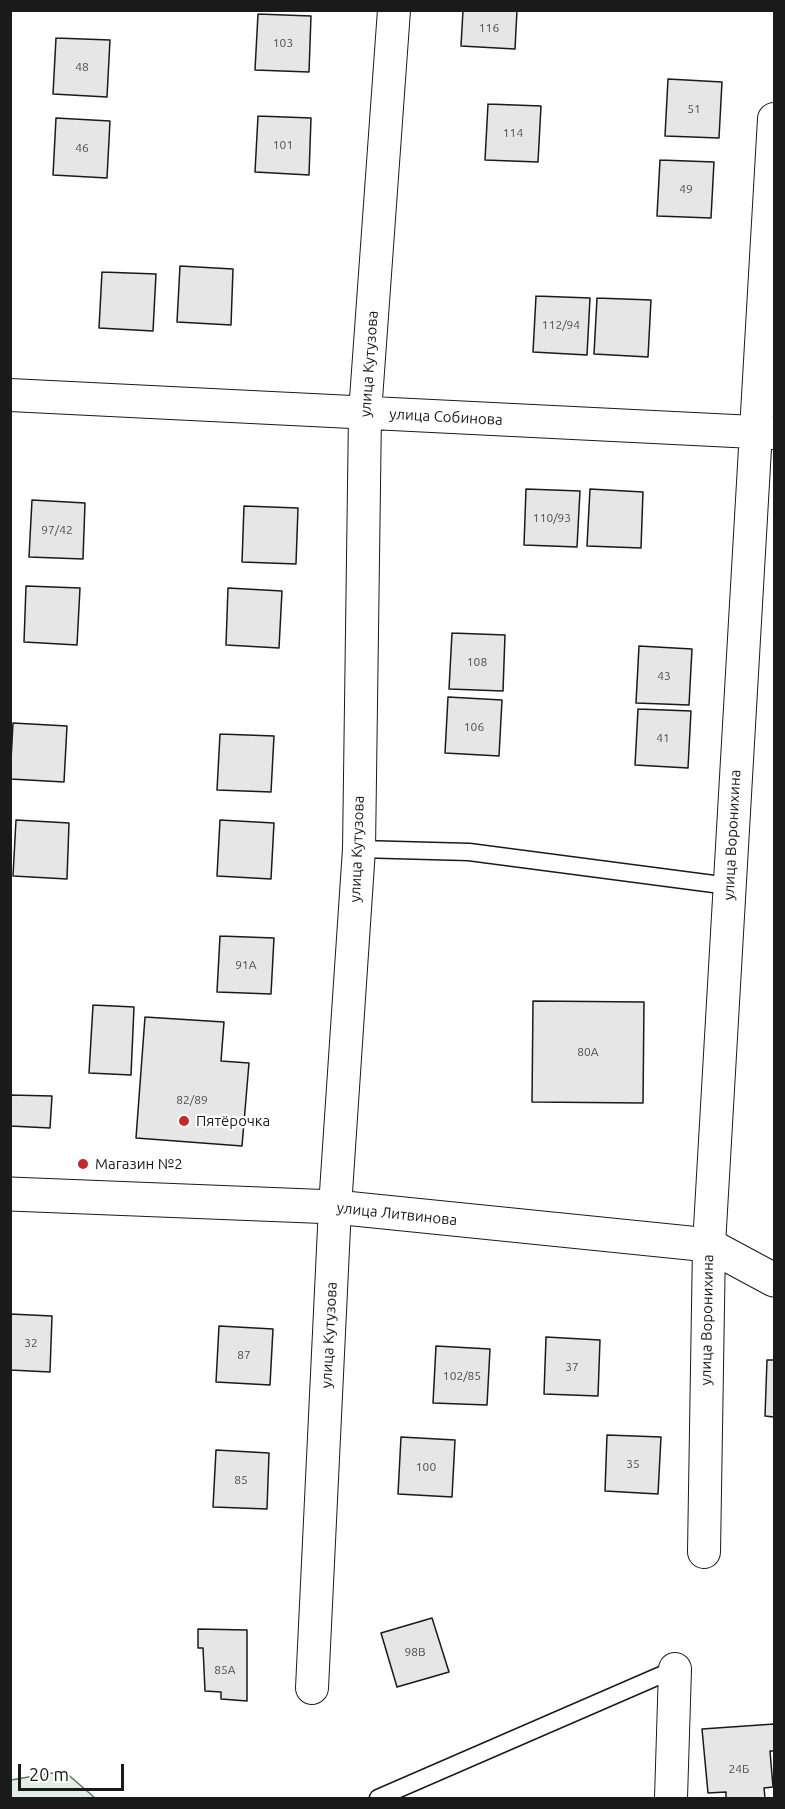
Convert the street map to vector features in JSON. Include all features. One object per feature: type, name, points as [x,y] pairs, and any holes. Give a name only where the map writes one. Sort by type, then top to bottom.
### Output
[{"type":"street","name":"улица Кутузова","points":[[312,1688],[335,1208],[359,849],[365,413],[394,10]]},
{"type":"street","name":"улица Воронихина","points":[[704,1552],[709,1245],[729,886],[765,433],[774,119]]},
{"type":"street","name":"улица Собинова","points":[[10,395],[765,433]]},
{"type":"street","name":"улица Литвинова","points":[[10,1194],[335,1208],[709,1245],[774,1280]]},
{"type":"street","points":[[671,1798],[675,1669]]},
{"type":"lane","points":[[359,849],[469,852],[729,886]]},
{"type":"lane","points":[[378,1798],[675,1669]]},
{"type":"green space","points":[[64,1771],[95,1798],[11,1798],[11,1780]]},
{"type":"building","points":[[463,10],[517,10],[515,49],[461,46]]},
{"type":"building","points":[[258,14],[311,16],[309,72],[255,70]]},
{"type":"building","points":[[56,38],[110,40],[107,97],[53,94]]},
{"type":"building","points":[[668,79],[722,82],[719,138],[665,136]]},
{"type":"building","points":[[488,104],[541,106],[538,162],[485,160]]},
{"type":"building","points":[[258,116],[311,118],[309,175],[255,172]]},
{"type":"building","points":[[56,118],[110,121],[107,178],[53,175]]},
{"type":"building","points":[[660,160],[714,162],[711,218],[657,216]]},
{"type":"building","points":[[180,266],[233,269],[231,325],[177,322]]},
{"type":"building","points":[[102,272],[156,274],[153,331],[99,328]]},
{"type":"building","points":[[536,296],[590,298],[587,355],[533,352]]},
{"type":"building","points":[[597,298],[651,300],[648,357],[594,354]]},
{"type":"building","points":[[526,489],[580,491],[577,547],[524,545]]},
{"type":"building","points":[[590,489],[643,492],[641,548],[587,546]]},
{"type":"building","points":[[32,500],[85,503],[83,559],[29,557]]},
{"type":"building","points":[[244,506],[298,508],[296,564],[242,562]]},
{"type":"building","points":[[26,586],[80,588],[77,645],[24,642]]},
{"type":"building","points":[[228,588],[282,591],[279,648],[226,645]]},
{"type":"building","points":[[452,633],[505,635],[503,691],[449,689]]},
{"type":"building","points":[[639,646],[692,649],[689,705],[636,703]]},
{"type":"building","points":[[448,697],[502,700],[499,756],[445,753]]},
{"type":"building","points":[[638,709],[691,711],[688,768],[635,765]]},
{"type":"building","points":[[13,723],[67,726],[64,782],[10,779]]},
{"type":"building","points":[[220,734],[274,736],[271,792],[217,790]]},
{"type":"building","points":[[16,820],[69,823],[67,879],[13,876]]},
{"type":"building","points":[[220,820],[274,823],[271,879],[217,876]]},
{"type":"building","points":[[220,936],[274,938],[271,994],[217,992]]},
{"type":"building","points":[[533,1001],[644,1002],[643,1103],[532,1102]]},
{"type":"building","points":[[93,1005],[134,1007],[131,1075],[89,1073]]},
{"type":"building","points":[[145,1017],[224,1022],[221,1061],[249,1063],[242,1146],[136,1138]]},
{"type":"building","points":[[10,1095],[52,1096],[50,1128],[10,1126]]},
{"type":"building","points":[[10,1314],[52,1316],[50,1372],[10,1370]]},
{"type":"building","points":[[219,1326],[273,1329],[270,1385],[216,1382]]},
{"type":"building","points":[[546,1337],[600,1340],[598,1396],[544,1394]]},
{"type":"building","points":[[436,1346],[490,1349],[487,1405],[433,1403]]},
{"type":"building","points":[[767,1360],[774,1360],[774,1417],[765,1416]]},
{"type":"building","points":[[607,1435],[661,1437],[658,1494],[605,1491]]},
{"type":"building","points":[[401,1437],[455,1440],[452,1497],[398,1494]]},
{"type":"building","points":[[216,1450],[269,1453],[267,1509],[213,1507]]},
{"type":"building","points":[[432,1618],[449,1672],[397,1687],[381,1633]]},
{"type":"building","points":[[198,1629],[247,1630],[247,1701],[221,1699],[221,1692],[205,1691],[203,1648],[198,1648]]},
{"type":"building","points":[[774,1724],[774,1751],[770,1751],[773,1787],[764,1788],[765,1798],[726,1798],[726,1792],[708,1793],[702,1729]]},
{"type":"place","name":"Пятёрочка","points":[[184,1121]]},
{"type":"place","name":"Магазин №2","points":[[83,1164]]}]
